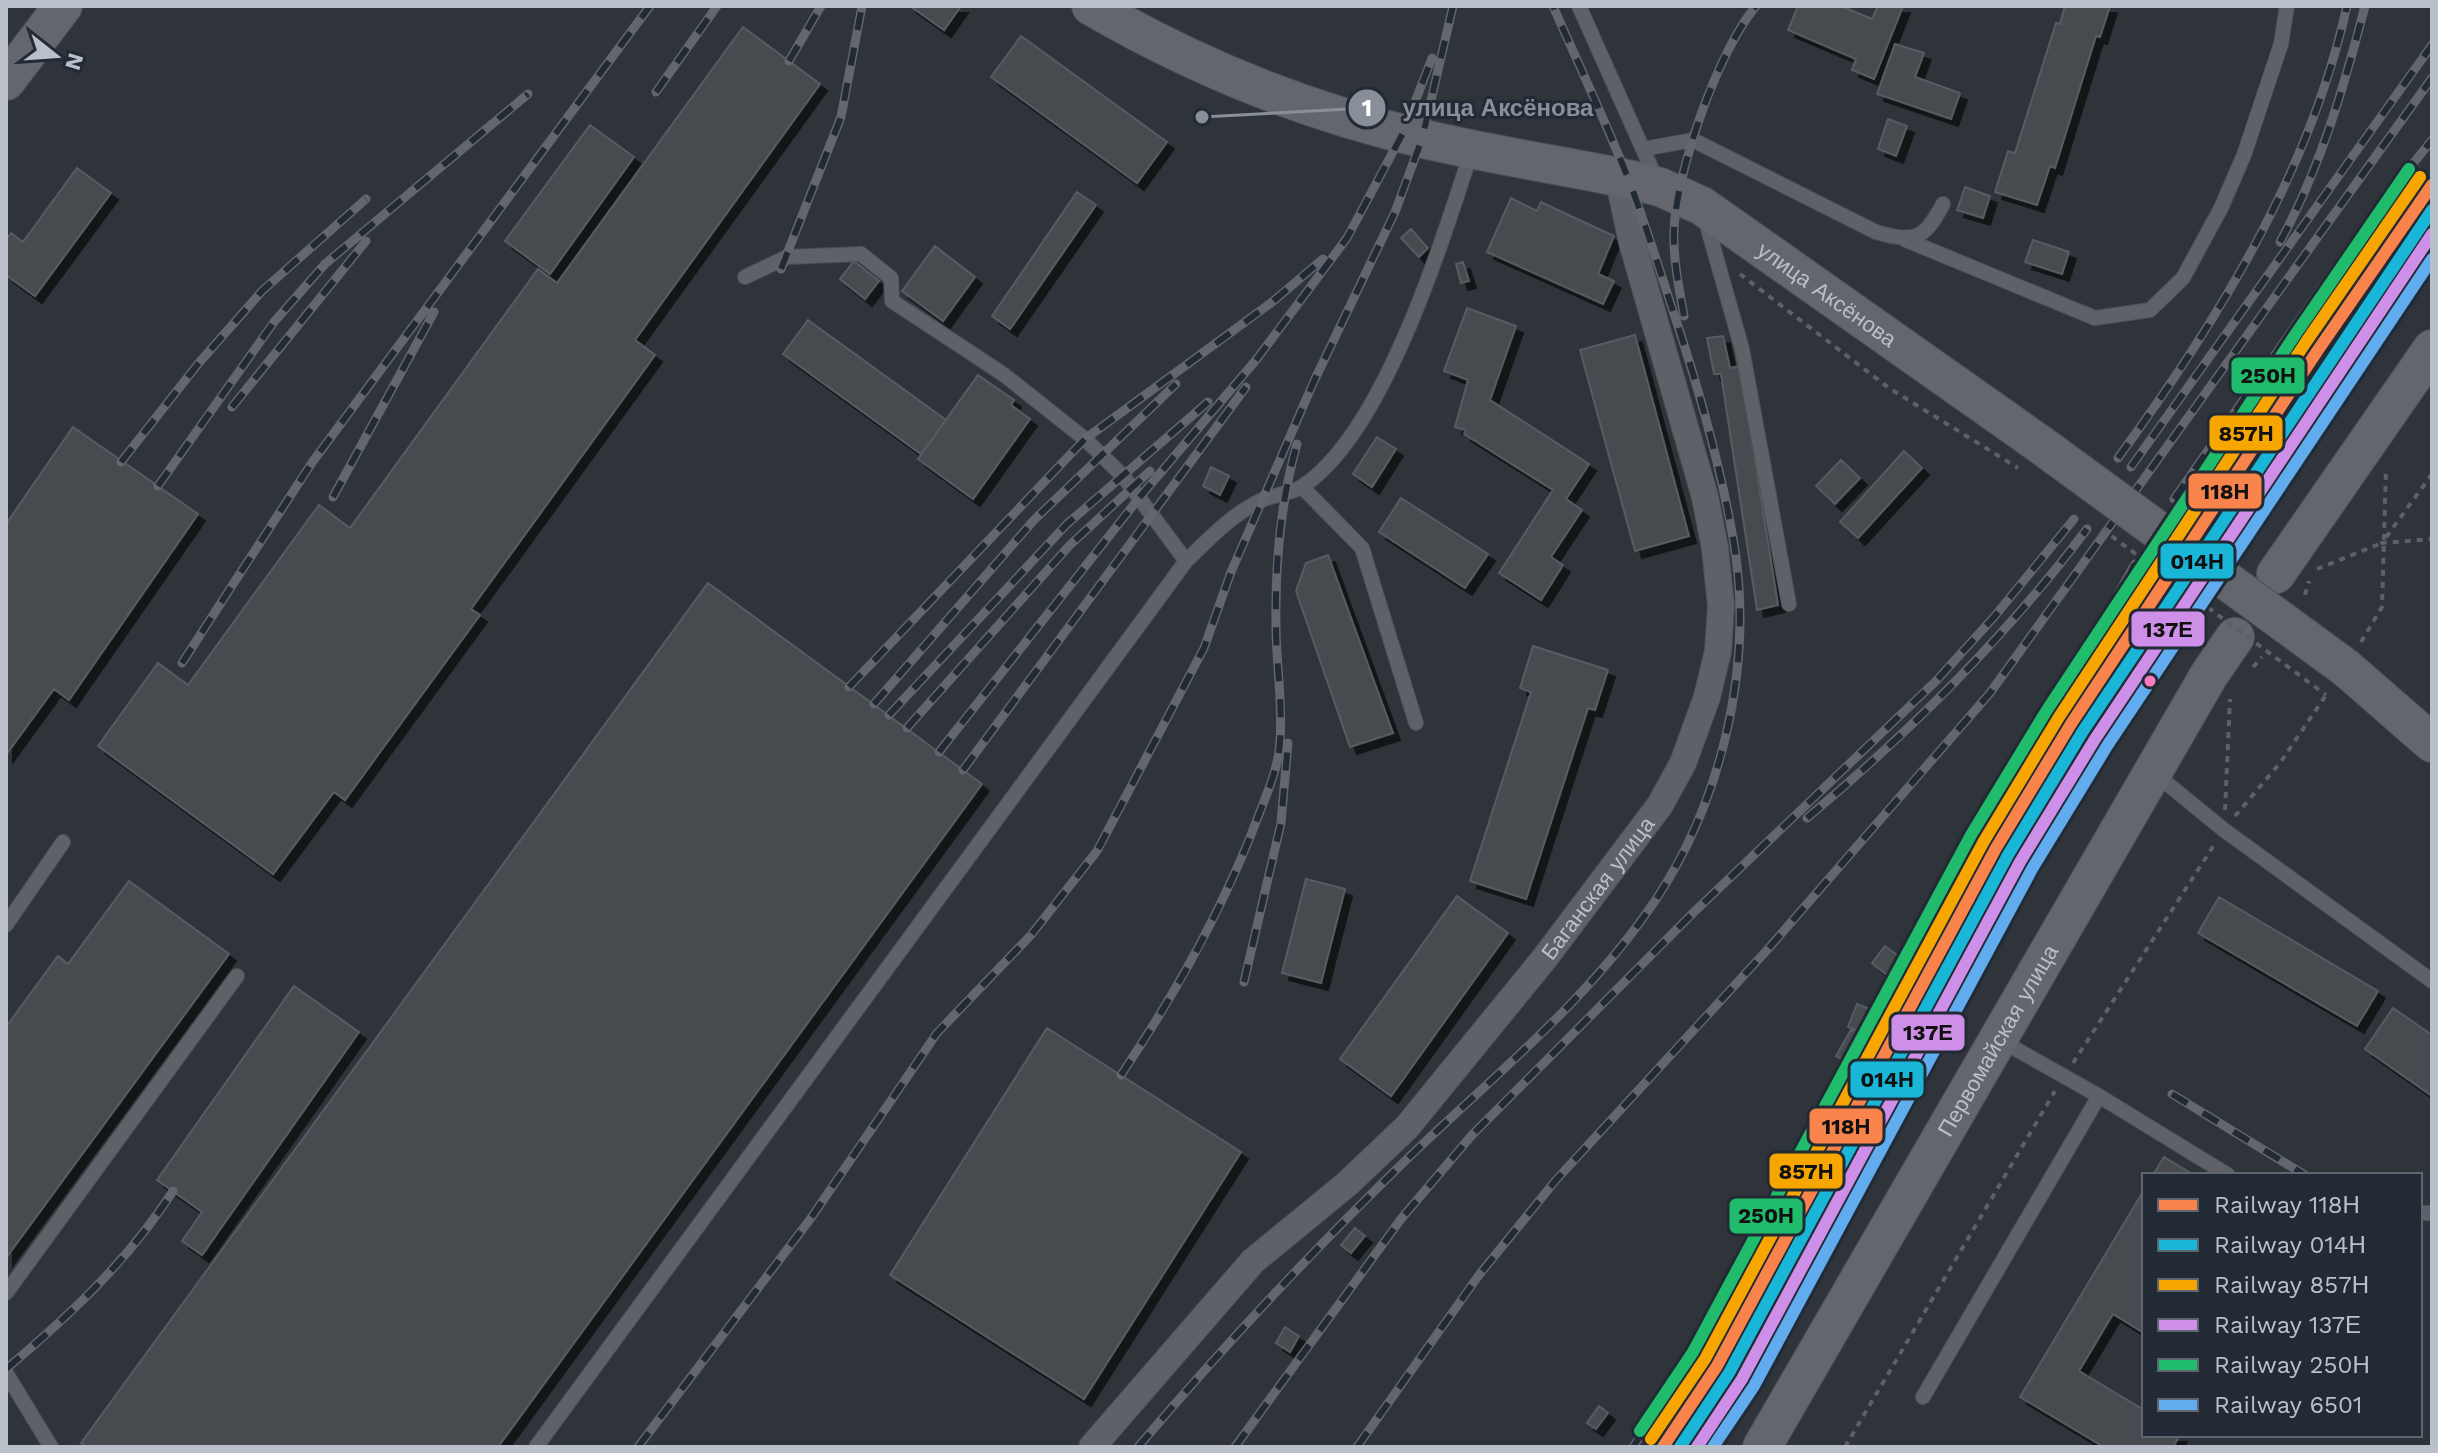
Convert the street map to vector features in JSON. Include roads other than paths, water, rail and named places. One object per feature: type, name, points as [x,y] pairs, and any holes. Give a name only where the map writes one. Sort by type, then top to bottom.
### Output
[{"type":"street","points":[[6,81],[63,6]]},
{"type":"street","name":"улица Аксёнова","points":[[1091,6],[1156,43],[1302,104],[1422,139],[1660,187],[1702,206],[2032,458],[2342,673],[2432,743]]},
{"type":"street","name":"Баганская улица","points":[[1092,1447],[1253,1261],[1347,1184],[1407,1127],[1544,959],[1660,805],[1683,763],[1707,697],[1718,651],[1721,606],[1715,548],[1618,177]]},
{"type":"street","points":[[2298,580],[2432,349]]},
{"type":"street","name":"Первомайская улица","points":[[1762,1447],[2153,771],[2249,654]]},
{"type":"lane","points":[[1579,6],[1660,187]]},
{"type":"lane","points":[[1643,149],[1693,140],[1876,232],[1906,240],[2095,318],[2150,310],[2183,278],[2221,208],[2244,155],[2281,44],[2287,6]]},
{"type":"lane","points":[[536,1447],[1186,561],[1225,523],[1262,500],[1302,487],[1339,452],[1376,395],[1439,251],[1473,148]]},
{"type":"lane","points":[[1906,240],[1929,231],[1943,204]]},
{"type":"lane","points":[[1702,206],[1742,349],[1789,604]]},
{"type":"lane","points":[[745,277],[787,257],[861,254],[891,278],[892,301],[1003,374],[1102,454],[1186,561]]},
{"type":"lane","points":[[1302,487],[1362,548],[1416,723]]},
{"type":"lane","points":[[2153,771],[2224,830],[2432,981]]},
{"type":"lane","points":[[6,925],[63,842]]},
{"type":"lane","points":[[6,1293],[237,976]]},
{"type":"lane","points":[[1998,1039],[2225,1173]]},
{"type":"lane","points":[[1923,1397],[2099,1096]]},
{"type":"lane","points":[[6,1373],[51,1447]]},
{"type":"railway","points":[[182,663],[311,464],[650,6]]},
{"type":"railway","points":[[656,92],[717,6]]},
{"type":"railway","points":[[789,61],[821,6]]},
{"type":"railway","points":[[781,269],[841,117],[862,6]]},
{"type":"railway","points":[[638,1447],[811,1218],[937,1033],[1031,935],[1097,851],[1204,648],[1231,572],[1315,379],[1395,212],[1422,139],[1453,6]]},
{"type":"railway","points":[[1138,1447],[1302,1265],[1405,1161],[1530,1045],[1617,952],[1670,877],[1693,832],[1726,737],[1735,687],[1739,587],[1733,538],[1716,456],[1635,196],[1553,6]]},
{"type":"railway","points":[[1684,316],[1674,241],[1682,177],[1714,81],[1727,52],[1756,6]]},
{"type":"railway","points":[[2118,458],[2190,353],[2256,243],[2310,128],[2331,68],[2347,6]]},
{"type":"railway","points":[[2280,242],[2307,186],[2330,127],[2365,6]]},
{"type":"railway","points":[[2131,467],[2432,45]]},
{"type":"railway","points":[[939,752],[1139,498],[1256,360],[1347,238],[1403,133],[1432,58]]},
{"type":"railway","points":[[1357,1447],[1479,1275],[1556,1180],[1768,949],[1990,693],[2432,78]]},
{"type":"railway","points":[[158,486],[274,322],[325,264],[528,94]]},
{"type":"railway","points":[[2174,499],[2379,206],[2432,140]]},
{"type":"railway","points":[[121,462],[198,364],[262,291],[366,199]]},
{"type":"railway","points":[[232,407],[366,241]]},
{"type":"railway","points":[[849,687],[1085,439],[1271,303],[1323,259]]},
{"type":"railway","points":[[333,497],[434,312]]},
{"type":"railway","points":[[874,704],[1034,520],[1176,384]]},
{"type":"railway","points":[[963,770],[1246,387]]},
{"type":"railway","points":[[889,715],[1067,524],[1208,402]]},
{"type":"railway","points":[[1121,1075],[1161,1013],[1214,917],[1244,851],[1275,770],[1281,726],[1276,579],[1286,489],[1297,444]]},
{"type":"railway","points":[[907,728],[1069,546],[1150,471]]},
{"type":"railway","points":[[1235,1447],[1401,1219],[1472,1135],[1693,913],[1936,681],[1994,617],[2074,519]]},
{"type":"railway","points":[[1807,818],[1956,681],[2024,607],[2087,529]]},
{"type":"railway","points":[[1633,1447],[1748,1275],[1979,840],[2135,564]]},
{"type":"railway","points":[[1244,982],[1281,823],[1288,743]]},
{"type":"railway","points":[[2172,1094],[2302,1173]]},
{"type":"railway","points":[[6,1369],[52,1329],[117,1264],[173,1191]]},
{"type":"rail line","name":"250Н","points":[[1640,1431],[1693,1352],[1971,835],[2047,710],[2295,335],[2409,169]]},
{"type":"rail line","name":"857Н","points":[[1651,1439],[1705,1359],[1984,841],[2059,717],[2306,342],[2420,177]]},
{"type":"rail line","name":"118Н","points":[[1663,1447],[1717,1366],[1996,848],[2071,724],[2318,350],[2432,185]]},
{"type":"rail line","name":"014Н","points":[[1680,1447],[1729,1373],[2008,855],[2083,731],[2432,210]]},
{"type":"rail line","name":"137Е","points":[[1697,1447],[1742,1379],[2020,862],[2095,739],[2432,234]]},
{"type":"rail line","name":"6501","points":[[1713,1447],[1754,1386],[2032,869],[2107,746],[2432,259]]},
{"type":"place","name":"улица Аксёнова","points":[[1202,117]]}]
